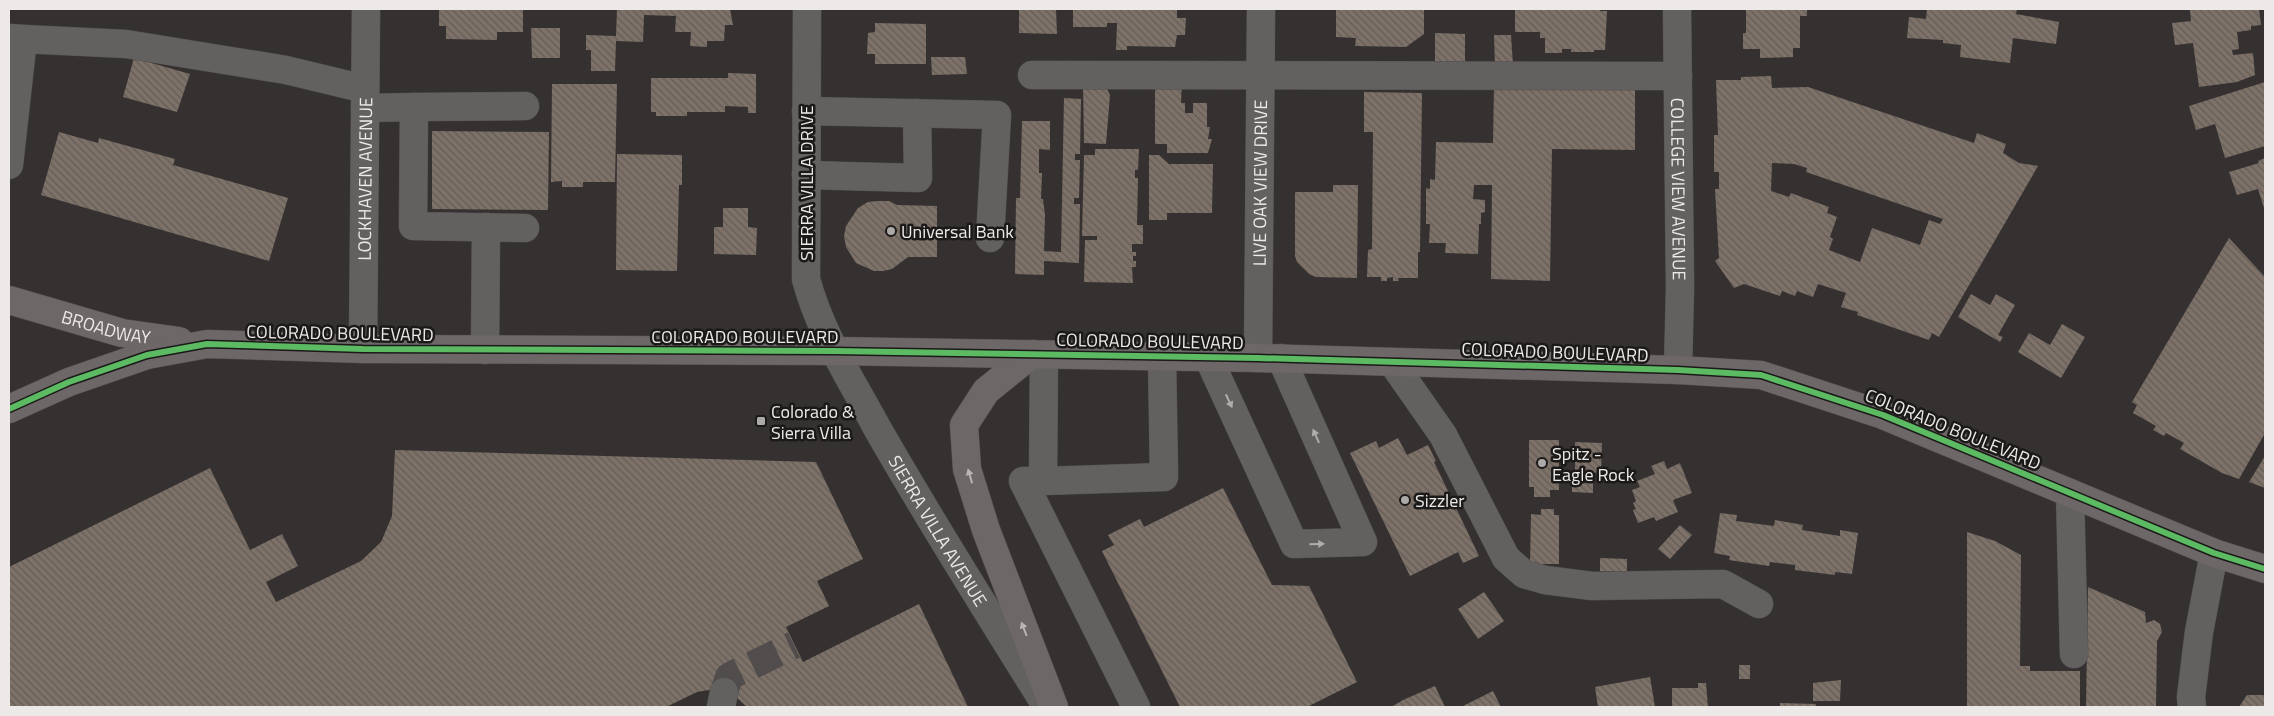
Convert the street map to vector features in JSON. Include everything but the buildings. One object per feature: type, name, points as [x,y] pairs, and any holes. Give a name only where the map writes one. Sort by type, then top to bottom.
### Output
[{"type":"main road","name":"BROADWAY","points":[[9,300],[122,333],[207,344]]},
{"type":"main road","name":"COLORADO BOULEVARD","points":[[9,408],[69,382],[147,355],[207,344],[363,350],[834,351],[1162,356],[1678,370],[1760,376],[1814,391],[1883,415],[2214,553],[2265,569]]},
{"type":"main road","points":[[1038,354],[986,391],[964,424],[967,468],[986,530],[1054,707]]},
{"type":"street","name":"LOCKHAVEN AVENUE","points":[[363,350],[366,9]]},
{"type":"street","name":"SIERRA VILLA DRIVE","points":[[807,9],[806,280],[814,308],[834,351]]},
{"type":"street","name":"LIVE OAK VIEW DRIVE","points":[[1261,9],[1261,76],[1270,358]]},
{"type":"street","name":"COLLEGE VIEW AVENUE","points":[[1677,9],[1680,286],[1678,370]]},
{"type":"street","points":[[9,165],[16,39],[126,44],[286,70],[365,98],[414,107],[525,106]]},
{"type":"street","points":[[1032,75],[1678,76]]},
{"type":"street","points":[[414,107],[413,226],[525,228]]},
{"type":"street","points":[[806,111],[997,115],[990,238]]},
{"type":"street","points":[[806,174],[918,178],[917,113]]},
{"type":"street","points":[[485,350],[486,227]]},
{"type":"street","name":"SIERRA VILLA AVENUE","points":[[834,351],[959,565],[1047,707]]},
{"type":"street","points":[[1038,354],[1043,480]]},
{"type":"street","points":[[1136,707],[1023,481],[1164,477],[1162,356]]},
{"type":"street","points":[[1208,357],[1294,544],[1363,542],[1270,358]]},
{"type":"street","points":[[1392,362],[1443,435],[1506,558],[1524,574],[1545,580],[1592,586],[1723,584],[1759,604]]},
{"type":"street","points":[[2070,493],[2074,654]]},
{"type":"street","points":[[2192,707],[2191,697],[2199,632],[2214,553]]},
{"type":"tunnel","points":[[724,692],[729,677],[794,645]]},
{"type":"cycle path","points":[[9,409],[69,382],[147,355],[207,344],[363,349],[834,351],[1258,358],[1678,370],[1761,375],[1883,415],[2214,553],[2265,569]]},
{"type":"place","name":"Universal Bank","points":[[891,231]]},
{"type":"place","name":"Colorado & Sierra Villa","points":[[761,421]]},
{"type":"place","name":"Spitz - Eagle Rock","points":[[1542,463]]},
{"type":"place","name":"Sizzler","points":[[1405,500]]}]
